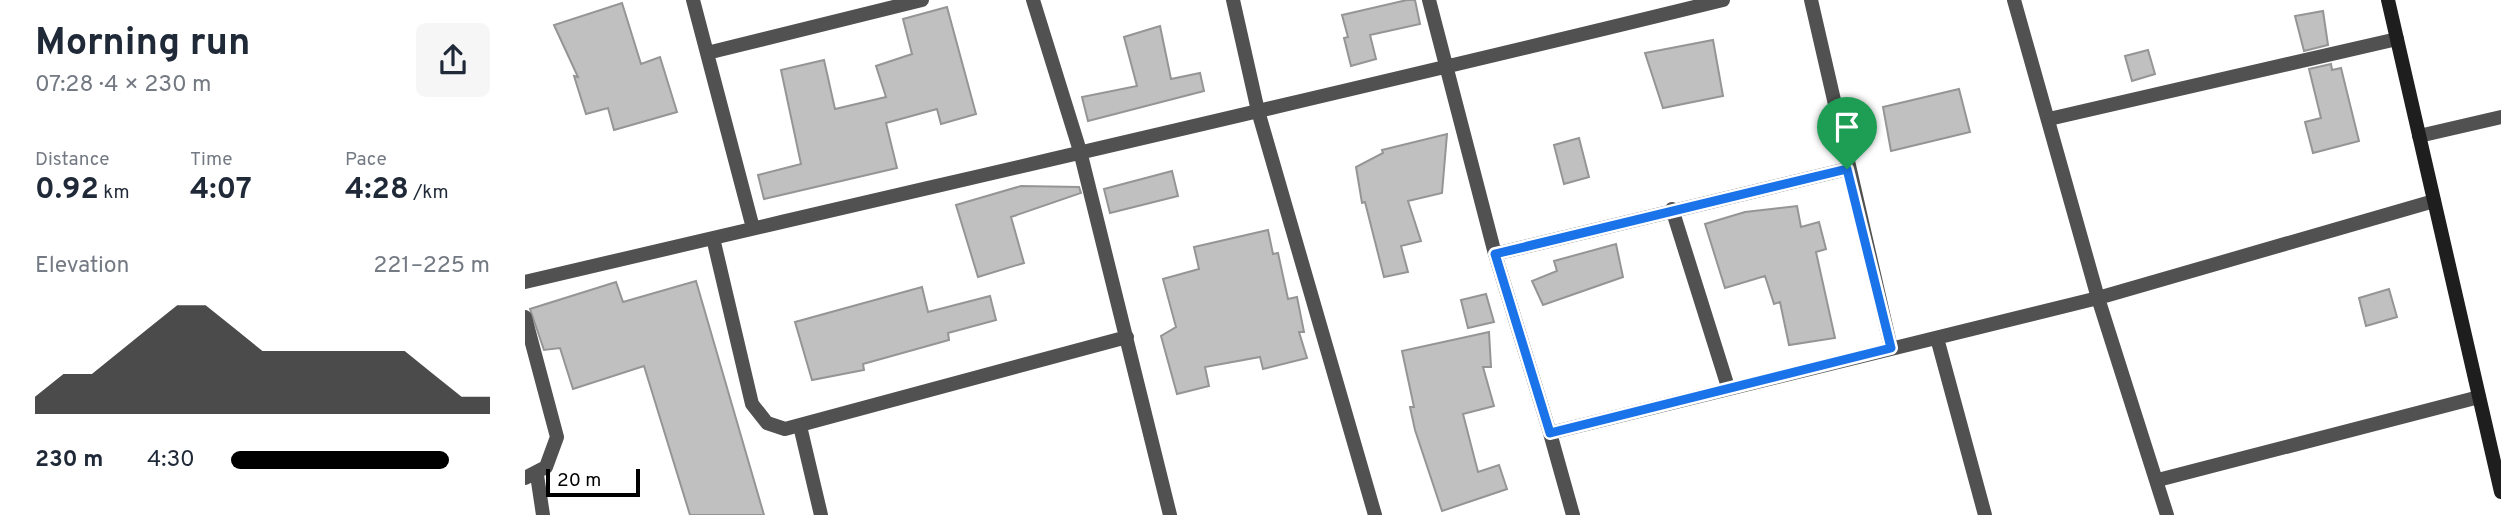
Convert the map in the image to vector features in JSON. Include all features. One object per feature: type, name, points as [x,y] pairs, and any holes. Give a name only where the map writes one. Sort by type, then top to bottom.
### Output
[{"type":"street","points":[[693,0],[753,228]]},
{"type":"street","points":[[707,52],[922,0]]},
{"type":"street","points":[[1033,0],[1080,151],[1170,515]]},
{"type":"street","points":[[1233,0],[1258,111],[1375,515]]},
{"type":"street","points":[[1429,0],[1495,254],[1573,515]]},
{"type":"street","points":[[525,282],[1080,151],[1445,69],[1723,0]]},
{"type":"street","points":[[1811,0],[1847,169],[1891,348]]},
{"type":"street","points":[[2014,0],[2098,298],[2167,515]]},
{"type":"street","points":[[2388,0],[2501,492]]},
{"type":"street","points":[[2049,119],[2397,39]]},
{"type":"street","points":[[2419,136],[2501,117]]},
{"type":"street","points":[[1495,254],[1672,209],[1847,169]]},
{"type":"street","points":[[1550,433],[2098,298],[2434,201]]},
{"type":"street","points":[[1672,209],[1728,387]]},
{"type":"street","points":[[713,238],[752,404],[767,423],[785,429],[1127,338]]},
{"type":"street","points":[[525,317],[557,437],[546,467],[531,476],[543,515]]},
{"type":"street","points":[[1937,338],[1985,515]]},
{"type":"street","points":[[2158,480],[2479,397]]},
{"type":"street","points":[[800,426],[821,515]]},
{"type":"building","points":[[1415,0],[1420,24],[1370,35],[1376,59],[1351,66],[1342,15]]},
{"type":"building","points":[[622,3],[641,64],[660,57],[677,112],[614,130],[608,108],[586,114],[574,76],[578,77],[554,25]]},
{"type":"building","points":[[947,7],[976,114],[941,124],[937,109],[886,123],[897,168],[764,199],[758,175],[801,164],[781,70],[824,60],[835,109],[886,97],[876,66],[912,54],[903,19]]},
{"type":"building","points":[[2323,11],[2328,45],[2304,51],[2295,16]]},
{"type":"building","points":[[1160,26],[1171,79],[1200,73],[1204,91],[1088,121],[1082,97],[1137,86],[1124,37]]},
{"type":"building","points":[[1713,40],[1723,96],[1663,108],[1645,53]]},
{"type":"building","points":[[2148,50],[2155,74],[2132,81],[2125,56]]},
{"type":"building","points":[[2331,64],[2332,70],[2341,68],[2359,141],[2313,153],[2305,122],[2321,118],[2309,69]]},
{"type":"building","points":[[1959,89],[1970,132],[1891,151],[1883,107]]},
{"type":"building","points":[[1447,134],[1442,193],[1408,201],[1421,241],[1401,246],[1408,272],[1384,277],[1365,202],[1362,203],[1356,167],[1383,153],[1382,150]]},
{"type":"building","points":[[1579,138],[1589,177],[1564,184],[1554,145]]},
{"type":"building","points":[[1172,171],[1178,196],[1110,213],[1104,189]]},
{"type":"building","points":[[1021,186],[1079,187],[1081,193],[1011,217],[1024,263],[978,277],[956,205]]},
{"type":"building","points":[[1797,206],[1801,227],[1819,222],[1826,249],[1816,252],[1835,338],[1789,345],[1780,302],[1774,304],[1765,276],[1725,288],[1705,224],[1745,212]]},
{"type":"building","points":[[1268,230],[1273,254],[1278,253],[1288,299],[1297,297],[1304,332],[1299,332],[1307,358],[1263,369],[1260,357],[1205,367],[1209,386],[1177,394],[1161,336],[1176,327],[1163,279],[1199,269],[1194,247]]},
{"type":"building","points":[[1616,244],[1623,277],[1543,305],[1532,281],[1557,271],[1554,261]]},
{"type":"building","points":[[696,281],[764,515],[690,515],[644,366],[573,389],[560,348],[544,350],[530,309],[616,282],[623,302]]},
{"type":"building","points":[[922,287],[928,312],[990,296],[996,320],[948,333],[949,340],[863,364],[864,370],[812,380],[795,322]]},
{"type":"building","points":[[2389,289],[2397,317],[2366,326],[2359,298]]},
{"type":"building","points":[[1486,294],[1494,322],[1468,328],[1461,300]]},
{"type":"building","points":[[1489,332],[1491,367],[1483,367],[1494,406],[1463,414],[1478,472],[1499,465],[1507,489],[1442,511],[1415,430],[1410,407],[1414,407],[1402,351]]},
{"type":"route","points":[[1847,169],[1891,348],[1550,433],[1495,254],[1672,209],[1847,169]]}]
